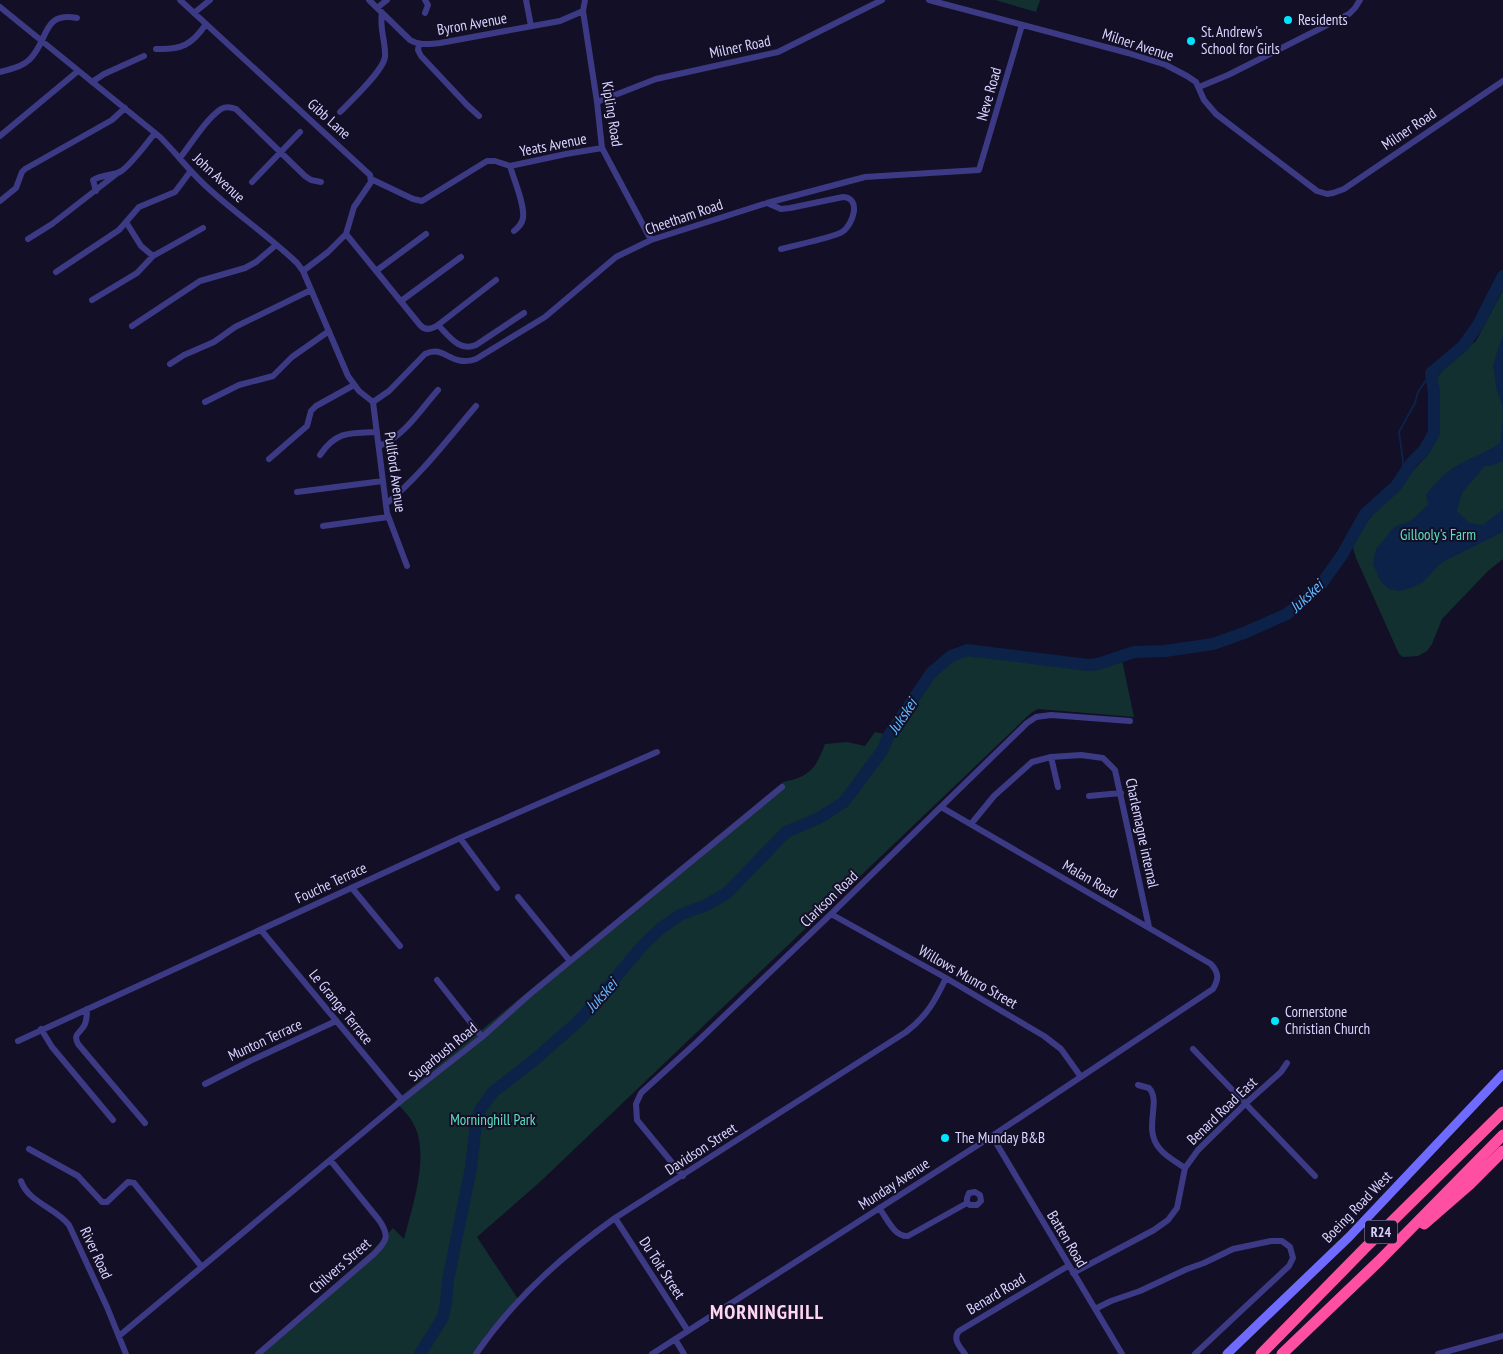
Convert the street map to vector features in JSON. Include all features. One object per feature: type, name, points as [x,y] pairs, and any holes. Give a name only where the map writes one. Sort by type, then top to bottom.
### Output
[{"type":"highway","points":[[1463,1152],[1503,1105]]},
{"type":"highway","name":"R24","points":[[1261,1354],[1503,1112]]},
{"type":"highway","name":"R24","points":[[1282,1354],[1379,1261],[1503,1135]]},
{"type":"highway","points":[[1379,1261],[1437,1213],[1503,1151]]},
{"type":"highway","points":[[1289,1354],[1328,1310]]},
{"type":"main road","name":"Boeing Road West","points":[[1227,1354],[1349,1237],[1503,1074]]},
{"type":"street","name":"Gibb Lane","points":[[180,0],[368,172],[371,179]]},
{"type":"street","points":[[194,14],[210,0]]},
{"type":"street","name":"Byron Avenue","points":[[369,0],[410,40],[418,44],[440,43],[560,21],[583,11]]},
{"type":"street","points":[[340,112],[383,63],[385,53],[380,11],[387,0]]},
{"type":"street","points":[[425,0],[428,5],[425,13]]},
{"type":"street","points":[[526,0],[531,26]]},
{"type":"street","points":[[583,11],[585,0]]},
{"type":"street","name":"Milner Road","points":[[597,102],[656,79],[778,52],[882,0]]},
{"type":"street","name":"Milner Avenue","points":[[929,0],[1154,61],[1187,76],[1199,87],[1204,100],[1216,114],[1317,190],[1327,194]]},
{"type":"street","points":[[1199,87],[1228,75],[1341,18],[1356,8],[1360,0]]},
{"type":"street","name":"John Avenue","points":[[0,7],[155,133],[209,190],[297,263],[312,290],[345,370],[354,385],[366,398],[373,402]]},
{"type":"street","name":"Kipling Road","points":[[583,11],[602,148],[651,240]]},
{"type":"street","points":[[0,72],[28,62],[42,41],[49,26],[57,18],[66,16],[77,18]]},
{"type":"street","points":[[156,49],[172,50],[185,46],[194,39],[206,24]]},
{"type":"street","name":"Neve Road","points":[[979,170],[1022,25]]},
{"type":"street","points":[[418,44],[421,56],[479,116]]},
{"type":"street","points":[[92,82],[104,74],[144,56]]},
{"type":"street","points":[[0,136],[78,70]]},
{"type":"street","name":"Milner Road","points":[[1327,194],[1344,189],[1503,82]]},
{"type":"street","points":[[180,158],[213,116],[221,109],[230,107],[236,109],[305,176],[311,180],[321,182]]},
{"type":"street","points":[[0,201],[16,188],[25,169],[108,122],[125,108]]},
{"type":"street","points":[[252,182],[300,132]]},
{"type":"street","points":[[28,239],[52,224],[119,172],[136,156],[155,133]]},
{"type":"street","name":"Yeats Avenue","points":[[371,179],[413,199],[422,201],[487,161],[495,161],[510,166],[558,155],[602,148]]},
{"type":"street","name":"Yeats Avenue","points":[[510,166],[523,210],[521,225],[514,231]]},
{"type":"street","name":"Cheetham Road","points":[[373,402],[389,391],[422,356],[432,351],[442,352],[449,358],[457,361],[469,362],[476,360],[545,317],[616,257],[651,240],[767,203],[864,177],[979,170]]},
{"type":"street","points":[[96,191],[94,179],[119,172]]},
{"type":"street","points":[[56,272],[119,230],[134,211],[142,205],[175,192],[190,172]]},
{"type":"street","points":[[303,271],[328,252],[346,234],[354,207],[370,185],[371,179]]},
{"type":"street","points":[[767,203],[781,209],[843,197],[852,200],[854,205],[853,216],[848,226],[840,233],[781,248]]},
{"type":"street","points":[[126,222],[141,246],[153,256]]},
{"type":"street","points":[[92,300],[137,273],[153,256],[203,228]]},
{"type":"street","points":[[346,234],[422,328],[427,329],[438,326],[496,280]]},
{"type":"street","points":[[376,271],[426,234]]},
{"type":"street","points":[[132,326],[200,281],[250,266],[276,244]]},
{"type":"street","points":[[401,301],[461,257]]},
{"type":"street","points":[[170,364],[184,355],[214,342],[234,327],[312,290]]},
{"type":"street","points":[[438,326],[457,344],[467,348],[524,313]]},
{"type":"street","points":[[205,402],[239,385],[273,376],[296,354],[329,331]]},
{"type":"street","points":[[269,460],[307,426],[311,411],[316,406],[354,385]]},
{"type":"street","points":[[379,446],[394,438],[410,423],[438,390]]},
{"type":"street","name":"Pullford Avenue","points":[[373,402],[388,517],[407,566]]},
{"type":"street","points":[[386,504],[408,485],[476,406]]},
{"type":"street","points":[[320,455],[331,441],[342,435],[377,432]]},
{"type":"street","points":[[297,492],[383,481]]},
{"type":"street","points":[[323,526],[388,517]]},
{"type":"street","name":"Clarkson Road","points":[[683,1176],[637,1120],[635,1110],[638,1098],[647,1087],[831,914],[1020,729],[1036,717],[1051,715],[1130,721]]},
{"type":"street","name":"Fouche Terrace","points":[[18,1041],[460,838],[657,752]]},
{"type":"street","name":"Charlemagne internal","points":[[971,824],[994,796],[1032,762],[1051,757],[1081,755],[1103,758],[1116,770],[1149,927]]},
{"type":"street","points":[[1051,757],[1058,787]]},
{"type":"street","name":"Sugarbush Road","points":[[119,1336],[201,1266],[331,1161],[402,1100],[482,1037],[570,961],[782,787]]},
{"type":"street","points":[[1089,796],[1121,793]]},
{"type":"street","name":"Malan Road","points":[[942,807],[1211,964],[1216,970],[1218,980]]},
{"type":"street","points":[[460,838],[497,888]]},
{"type":"street","points":[[352,888],[400,946]]},
{"type":"street","points":[[518,897],[570,961]]},
{"type":"street","name":"Willows Munro Street","points":[[831,914],[946,978],[1050,1040],[1061,1049],[1081,1076]]},
{"type":"street","name":"Le Grange Terrace","points":[[261,930],[402,1100]]},
{"type":"street","name":"Davidson Street","points":[[476,1354],[490,1334],[528,1292],[590,1236],[615,1218],[906,1032],[922,1020],[929,1011],[946,978]]},
{"type":"street","points":[[436,980],[482,1037]]},
{"type":"street","name":"Munday Avenue","points":[[652,1354],[992,1136],[1213,989],[1218,980]]},
{"type":"street","points":[[87,1009],[86,1023],[75,1038],[78,1044],[145,1123]]},
{"type":"street","name":"Munton Terrace","points":[[205,1084],[336,1021]]},
{"type":"street","points":[[42,1029],[52,1047],[113,1120]]},
{"type":"street","points":[[1193,1050],[1315,1176]]},
{"type":"street","name":"Benard Road East","points":[[1073,1273],[1154,1230],[1168,1220],[1176,1208],[1185,1168],[1204,1144],[1280,1072],[1287,1063]]},
{"type":"street","points":[[1138,1085],[1149,1088],[1154,1096],[1152,1130],[1155,1142],[1167,1156],[1185,1168]]},
{"type":"street","name":"Batten Road","points":[[992,1136],[1122,1354]]},
{"type":"street","points":[[29,1149],[78,1176],[102,1202],[107,1202],[124,1184],[133,1182],[201,1266]]},
{"type":"street","name":"Chilvers Street","points":[[258,1354],[374,1254],[386,1240],[386,1230],[331,1161]]},
{"type":"street","name":"River Road","points":[[21,1181],[26,1192],[64,1218],[69,1225],[126,1354]]},
{"type":"street","points":[[879,1208],[899,1235],[908,1236],[967,1203]]},
{"type":"street","name":"Du Toit Street","points":[[615,1218],[688,1331]]},
{"type":"street","points":[[1095,1309],[1112,1300],[1140,1291],[1187,1268],[1204,1263],[1226,1251],[1271,1241],[1282,1241],[1290,1247],[1294,1258],[1289,1266],[1195,1354]]},
{"type":"street","name":"Benard Road","points":[[965,1354],[956,1340],[959,1331],[1068,1266]]},
{"type":"street","points":[[1438,1354],[1503,1336]]},
{"type":"street","points":[[675,1339],[684,1354]]},
{"type":"green space","points":[[995,0],[1040,0],[1036,12]]},
{"type":"green space","name":"Gillooly's Farm","points":[[1503,290],[1503,559],[1488,571],[1442,619],[1432,644],[1427,651],[1418,656],[1403,657],[1399,654],[1352,545],[1360,529],[1430,452],[1436,437],[1437,412],[1435,389],[1437,377],[1455,357],[1476,341]]},
{"type":"green space","name":"Morninghill Park","points":[[966,650],[1088,665],[1098,664],[1121,655],[1134,717],[1038,709],[1031,713],[541,1181],[477,1237],[518,1299],[488,1332],[474,1354],[255,1354],[371,1252],[393,1228],[404,1239],[418,1182],[420,1151],[414,1125],[408,1115],[395,1101],[783,782],[800,777],[811,770],[825,744],[847,742],[865,746],[875,732],[889,735],[931,673],[951,656]]},
{"type":"water","points":[[1503,334],[1503,417],[1493,365]]},
{"type":"water","points":[[1503,417],[1503,461],[1491,466],[1485,466],[1462,493],[1457,511],[1469,523],[1483,525],[1503,509],[1503,532],[1441,563],[1423,582],[1411,588],[1399,591],[1389,589],[1381,582],[1373,564],[1376,549],[1394,527],[1410,521],[1428,505],[1426,494],[1445,474],[1500,443]]},
{"type":"waterway","name":"Jukskei","points":[[420,1354],[443,1317],[448,1280],[471,1168],[476,1123],[480,1110],[493,1092],[572,1027],[643,945],[661,928],[680,915],[706,905],[727,893],[786,832],[819,818],[844,802],[882,751],[889,735],[931,673],[951,656],[967,650],[1088,665],[1098,664],[1134,652],[1165,651],[1213,644],[1287,614],[1320,586],[1342,555],[1365,514],[1396,486],[1412,462],[1424,450],[1434,433],[1434,392],[1431,373],[1463,346],[1478,325],[1503,276]]},
{"type":"waterway","points":[[1396,486],[1402,475],[1403,461],[1399,432],[1415,403],[1418,392],[1431,373]]},
{"type":"place","name":"Residents","points":[[1288,20]]},
{"type":"place","name":"St. Andrew's School for Girls","points":[[1191,41]]},
{"type":"place","name":"Cornerstone Christian Church","points":[[1275,1021]]},
{"type":"place","name":"The Munday B&B","points":[[945,1138]]},
{"type":"district","name":"MORNINGHILL","points":[[767,1312]]}]
